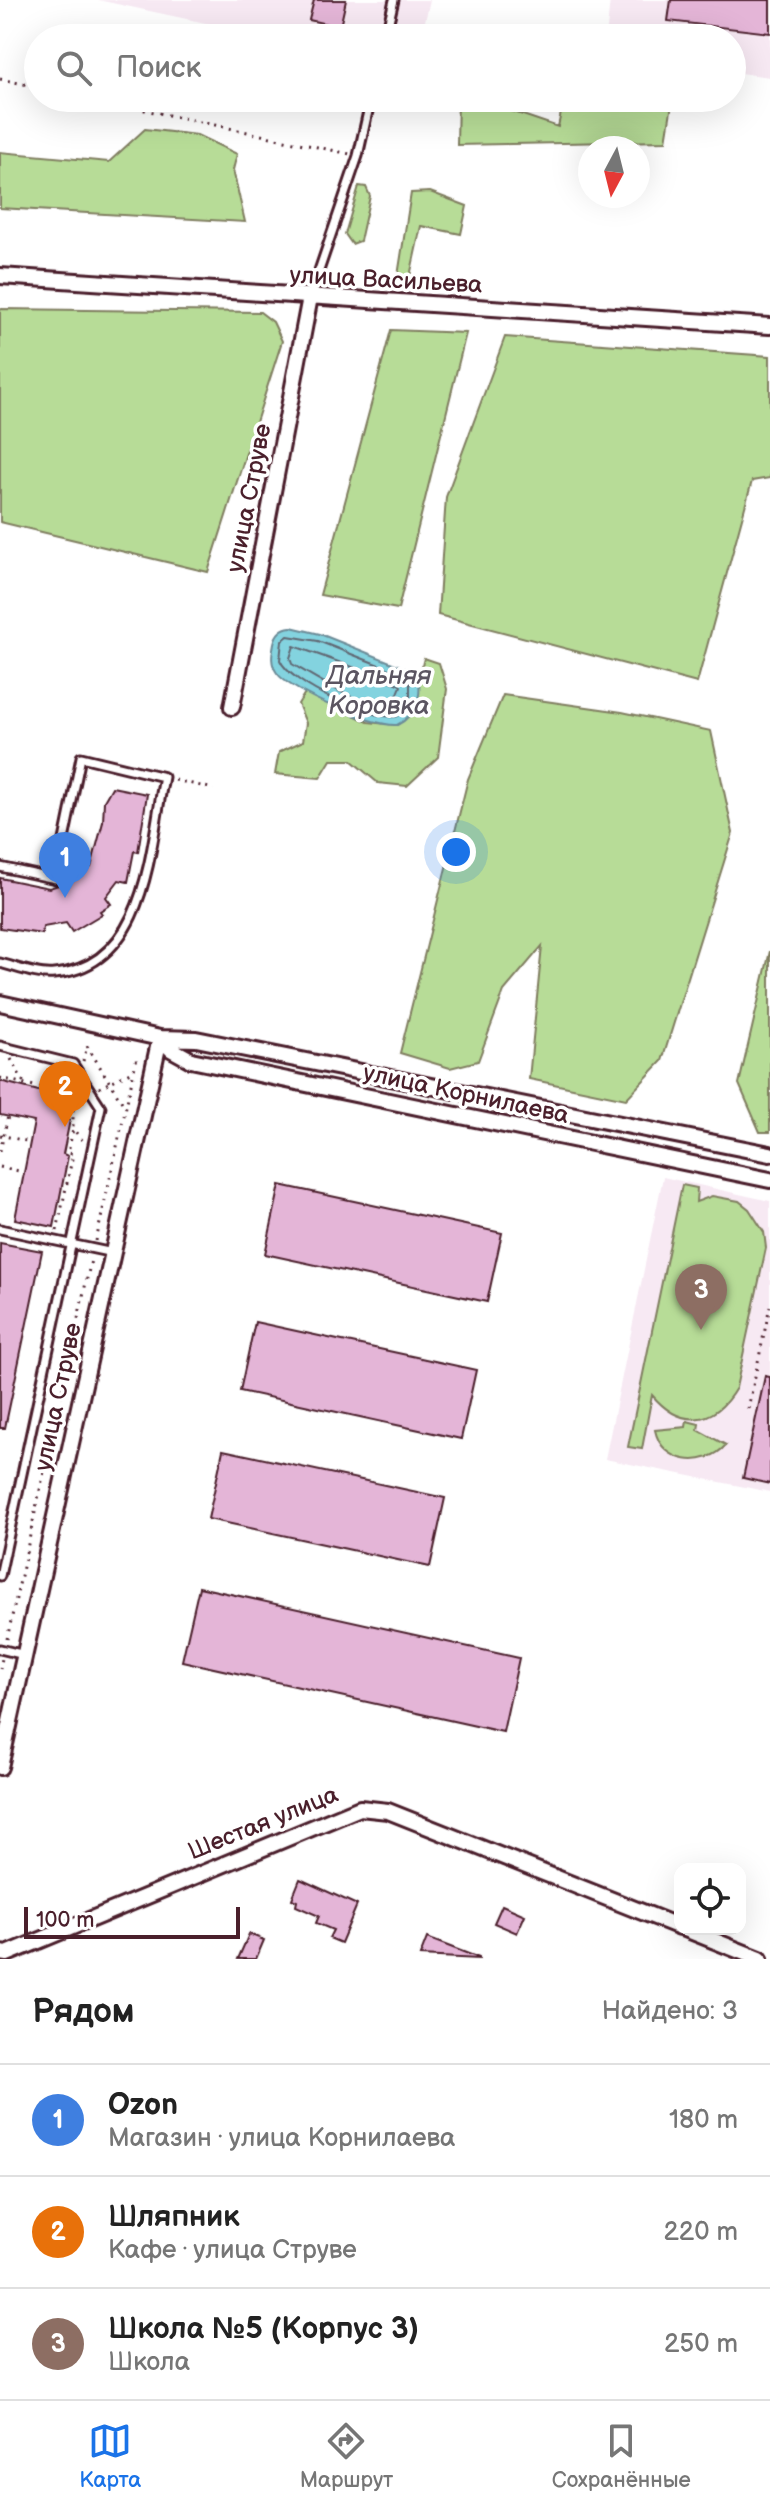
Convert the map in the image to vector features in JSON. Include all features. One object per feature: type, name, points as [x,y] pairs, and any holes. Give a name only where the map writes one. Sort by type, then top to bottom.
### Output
[{"type":"street","name":"улица Васильева","points":[[0,276],[770,326]]},
{"type":"street","name":"улица Струве","points":[[232,707],[310,297]]},
{"type":"street","name":"улица Корнилаева","points":[[0,1003],[160,1038],[196,1039],[770,1154]]},
{"type":"street","name":"улица Струве","points":[[0,1767],[160,1038]]},
{"type":"street","name":"улица Корнилаева","points":[[160,1038],[171,1049],[191,1060],[770,1180]]},
{"type":"street","name":"Шестая улица","points":[[0,1953],[7,1954],[354,1808],[388,1811],[674,1925]]},
{"type":"street","name":"Шестая улица","points":[[700,1935],[760,1959]]},
{"type":"lane","points":[[388,24],[394,0]]},
{"type":"lane","points":[[310,297],[358,156],[368,112]]},
{"type":"lane","points":[[0,867],[56,879],[81,757],[164,777],[138,905],[116,943],[96,958],[53,975],[0,963]]},
{"type":"lane","points":[[0,1576],[101,1107],[73,1064],[2,1046]]},
{"type":"lane","points":[[0,1229],[113,1253]]},
{"type":"lane","points":[[2,1650],[25,1655]]},
{"type":"path","points":[[0,79],[24,84]]},
{"type":"path","points":[[154,112],[358,156]]},
{"type":"path","points":[[164,777],[214,789]]},
{"type":"path","points":[[2,1046],[24,1083]]},
{"type":"path","points":[[87,1046],[125,1108]]},
{"type":"path","points":[[47,1089],[53,1057]]},
{"type":"path","points":[[0,1669],[137,1057]]},
{"type":"path","points":[[71,1103],[134,1070]]},
{"type":"path","points":[[0,1078],[61,1093],[71,1103],[75,1115],[68,1153],[73,1154],[55,1241]]},
{"type":"path","points":[[0,1151],[8,1116]]},
{"type":"path","points":[[73,1129],[92,1153]]},
{"type":"path","points":[[2,1136],[30,1142]]},
{"type":"path","points":[[0,1167],[24,1172]]},
{"type":"path","points":[[748,1409],[770,1306]]},
{"type":"shaded area","points":[[98,0],[430,0],[424,24],[210,24]]},
{"type":"shaded area","points":[[610,0],[770,0],[770,77],[746,74],[746,24],[607,24]]},
{"type":"shaded area","points":[[663,1177],[770,1201],[770,1492],[605,1459]]},
{"type":"green space","points":[[458,112],[514,112],[558,127],[561,112],[671,112],[666,141],[650,141],[650,136],[578,136],[578,143],[457,145]]},
{"type":"green space","points":[[145,129],[197,135],[237,154],[233,170],[245,222],[0,208],[0,152],[109,162]]},
{"type":"green space","points":[[359,186],[366,187],[370,196],[360,241],[352,244],[345,234]]},
{"type":"green space","points":[[430,192],[467,206],[461,234],[421,226],[407,290],[397,282],[411,193]]},
{"type":"green space","points":[[0,309],[260,312],[273,322],[282,341],[208,572],[0,522]]},
{"type":"green space","points":[[391,330],[466,333],[398,609],[320,595]]},
{"type":"green space","points":[[505,337],[770,356],[770,478],[752,481],[697,683],[438,615],[446,497]]},
{"type":"green space","points":[[424,658],[439,663],[447,689],[438,757],[407,786],[378,783],[351,760],[331,760],[320,778],[275,774],[279,752],[303,741],[306,723],[298,704],[306,691],[368,722],[397,725],[414,703]]},
{"type":"green space","points":[[503,695],[622,712],[711,731],[733,833],[662,1061],[626,1099],[529,1079],[542,946],[504,991],[478,1061],[450,1068],[400,1053],[468,779]]},
{"type":"green space","points":[[770,951],[770,1132],[760,1132],[739,1084]]},
{"type":"green space","points":[[682,1185],[697,1188],[696,1202],[712,1196],[739,1201],[749,1209],[764,1232],[766,1248],[736,1388],[727,1401],[707,1416],[685,1418],[663,1406],[652,1395],[642,1449],[628,1447]]},
{"type":"green space","points":[[687,1421],[699,1424],[698,1430],[726,1445],[707,1458],[696,1460],[675,1456],[659,1441],[655,1430],[686,1427]]},
{"type":"water","name":"Дальняя Коровка","points":[[291,627],[320,634],[413,671],[419,686],[414,709],[397,725],[385,724],[352,714],[297,689],[277,673],[272,658],[278,634]]},
{"type":"building","points":[[314,0],[346,0],[341,24],[309,20]]},
{"type":"building","points":[[671,0],[770,0],[770,33],[746,30],[746,24],[668,21]]},
{"type":"building","points":[[112,787],[147,794],[138,852],[134,851],[128,882],[119,880],[106,897],[111,904],[100,911],[102,914],[72,932],[66,923],[43,927],[42,934],[0,928],[0,878],[49,888],[59,885],[63,878],[84,865],[91,867],[103,822],[104,801]]},
{"type":"building","points":[[0,1081],[54,1095],[52,1103],[66,1105],[63,1118],[70,1120],[63,1154],[68,1156],[54,1227],[15,1219],[34,1122],[0,1115]]},
{"type":"building","points":[[280,1185],[502,1233],[487,1302],[265,1254]]},
{"type":"building","points":[[0,1243],[42,1251],[5,1428],[0,1428]]},
{"type":"building","points":[[255,1322],[476,1370],[461,1439],[240,1391]]},
{"type":"building","points":[[765,1376],[770,1377],[770,1484],[743,1478]]},
{"type":"building","points":[[223,1450],[445,1498],[430,1567],[208,1519]]},
{"type":"building","points":[[199,1587],[519,1658],[503,1732],[182,1661]]},
{"type":"building","points":[[300,1879],[357,1905],[341,1943],[329,1938],[333,1930],[316,1923],[319,1916],[296,1906],[297,1901],[292,1899]]},
{"type":"building","points":[[502,1905],[525,1915],[517,1933],[494,1923]]},
{"type":"building","points":[[249,1934],[264,1940],[256,1959],[238,1959]]},
{"type":"building","points":[[427,1938],[479,1958],[479,1959],[420,1956]]},
{"type":"place","name":"Ozon","points":[[65,898]]},
{"type":"place","name":"Шляпник","points":[[65,1127]]},
{"type":"place","name":"Школа №5 (Корпус 3)","points":[[701,1330]]}]
